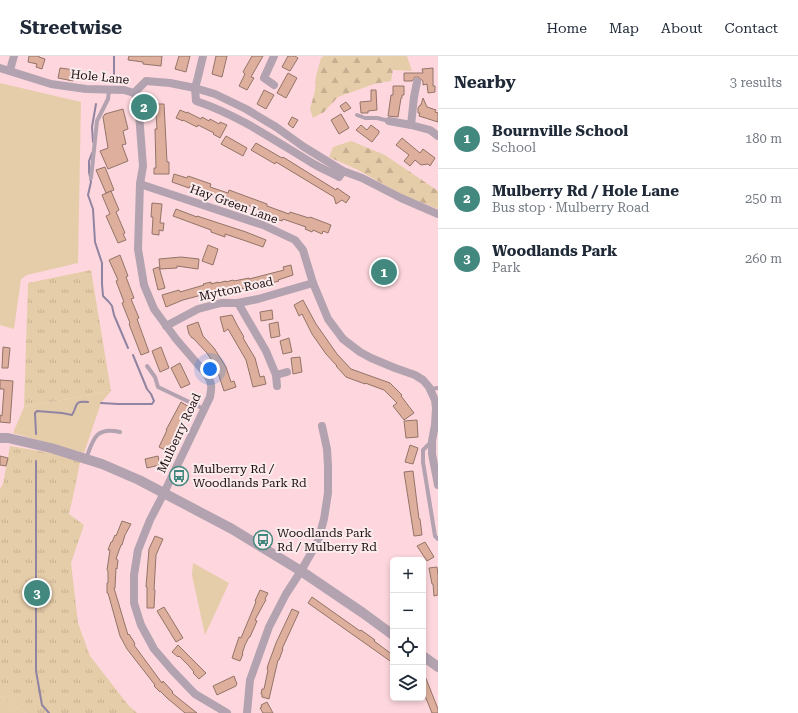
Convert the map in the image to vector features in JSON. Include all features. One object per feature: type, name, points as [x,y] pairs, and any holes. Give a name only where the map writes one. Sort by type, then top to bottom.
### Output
[{"type":"street","points":[[10,70],[14,56]]},
{"type":"street","points":[[194,88],[203,56]]},
{"type":"street","points":[[274,56],[264,78],[274,84]]},
{"type":"street","name":"Hole Lane","points":[[0,68],[51,84],[86,89],[124,90],[134,93],[146,81],[170,83],[215,94],[246,109],[276,127],[304,147],[343,171],[438,214]]},
{"type":"street","points":[[411,125],[417,82]]},
{"type":"street","name":"Hole Lane","points":[[194,88],[196,101],[211,106],[234,117],[313,164],[339,177],[343,171]]},
{"type":"street","name":"Mulberry Road","points":[[134,93],[138,101],[143,166],[140,184],[138,249],[144,285],[154,309],[166,326],[207,375],[212,388],[210,397],[150,520],[138,550],[134,575],[134,603],[141,625],[154,648],[172,670],[195,694],[227,713]]},
{"type":"street","points":[[389,121],[430,130],[438,136]]},
{"type":"street","name":"Hay Green Lane","points":[[140,184],[263,225],[294,240],[303,250],[313,283],[328,319],[344,338],[360,352],[371,358],[415,375],[434,388],[436,408],[432,454],[438,485]]},
{"type":"street","name":"Mytton Road","points":[[166,326],[198,309],[221,303],[238,303],[258,299],[313,283]]},
{"type":"street","points":[[238,303],[266,351],[276,375],[277,386]]},
{"type":"street","points":[[276,375],[287,372]]},
{"type":"street","points":[[247,713],[250,680],[269,627],[286,594],[318,541],[324,519],[328,493],[328,466],[322,426]]},
{"type":"street","points":[[0,438],[8,438],[51,448],[102,464],[139,480],[232,529],[301,571],[390,633]]},
{"type":"street","points":[[426,658],[438,667]]},
{"type":"lane","points":[[91,178],[97,121],[108,99],[109,90]]},
{"type":"lane","points":[[357,115],[366,118],[377,118],[389,121]]},
{"type":"lane","points":[[147,366],[155,377],[158,387],[204,409]]},
{"type":"lane","points":[[86,459],[92,441],[97,434],[111,430],[120,432]]},
{"type":"lane","name":"Hay Green Lane","points":[[432,441],[423,450],[423,462],[436,536],[438,538]]},
{"type":"green space","points":[[324,56],[381,56],[382,60],[393,70],[391,81],[374,84],[338,97],[324,112],[313,118],[310,109],[315,91],[316,76],[321,58]]},
{"type":"green space","points":[[381,56],[407,56],[412,71],[393,70],[382,60]]},
{"type":"green space","points":[[0,83],[81,102],[78,263],[27,275],[21,279],[14,329],[0,325]]},
{"type":"green space","points":[[351,141],[385,155],[438,191],[438,209],[403,195],[356,169],[329,157],[333,147]]},
{"type":"green space","points":[[91,270],[111,391],[24,407],[28,283]]},
{"type":"green space","points":[[111,391],[101,403],[84,453],[13,433],[24,407]]},
{"type":"green space","points":[[10,446],[51,453],[80,462],[69,514],[84,525],[71,563],[78,623],[90,656],[129,706],[137,713],[26,713],[0,696],[0,489],[3,484]]},
{"type":"green space","points":[[193,563],[229,583],[205,635],[192,575]]},
{"type":"green space","points":[[0,696],[3,698],[26,713],[0,713]]},
{"type":"building","points":[[29,56],[39,56],[45,59],[42,69],[36,67],[37,64],[28,62]]},
{"type":"building","points":[[129,56],[162,56],[161,66],[143,64],[143,62],[128,60]]},
{"type":"building","points":[[179,56],[190,56],[186,72],[175,69]]},
{"type":"building","points":[[216,56],[227,56],[222,77],[212,74]]},
{"type":"building","points":[[252,56],[263,56],[251,77],[254,78],[247,90],[239,86],[245,74],[243,72]]},
{"type":"building","points":[[288,56],[295,56],[298,58],[290,71],[282,67]]},
{"type":"building","points":[[60,68],[75,70],[73,81],[58,78]]},
{"type":"building","points":[[433,68],[433,86],[435,86],[435,92],[428,93],[427,84],[423,85],[423,81],[418,77],[415,77],[412,81],[404,81],[404,73],[423,73],[422,69]]},
{"type":"building","points":[[288,73],[297,78],[286,98],[277,93]]},
{"type":"building","points":[[393,86],[404,86],[404,95],[402,95],[401,98],[398,117],[388,116],[391,95],[393,95]]},
{"type":"building","points":[[264,90],[274,95],[266,109],[257,104]]},
{"type":"building","points":[[371,90],[376,90],[377,110],[368,111],[368,113],[361,113],[360,102],[371,101]]},
{"type":"building","points":[[423,98],[427,107],[436,110],[435,112],[438,113],[438,122],[419,116],[420,113],[418,113],[418,108],[421,105]]},
{"type":"building","points":[[346,102],[351,108],[344,112],[340,106]]},
{"type":"building","points":[[153,104],[164,104],[169,174],[154,174],[154,168],[156,168],[155,129],[157,129],[156,113],[153,113]]},
{"type":"building","points":[[123,109],[128,129],[123,131],[126,144],[122,145],[128,161],[108,169],[100,151],[108,148],[103,117],[105,114]]},
{"type":"building","points":[[180,110],[201,119],[202,117],[209,121],[210,119],[219,124],[220,122],[227,125],[220,138],[213,134],[214,133],[198,125],[197,127],[176,118]]},
{"type":"building","points":[[341,114],[349,128],[339,134],[331,120]]},
{"type":"building","points":[[292,117],[298,120],[293,128],[288,124]]},
{"type":"building","points":[[361,125],[367,130],[371,125],[379,131],[372,142],[356,130]]},
{"type":"building","points":[[226,136],[247,148],[243,156],[221,144]]},
{"type":"building","points":[[402,138],[420,153],[423,149],[435,158],[430,166],[428,164],[421,165],[415,160],[410,166],[404,161],[409,155],[396,145]]},
{"type":"building","points":[[256,143],[282,158],[283,157],[336,190],[337,188],[350,197],[346,203],[342,200],[336,204],[334,197],[276,162],[275,164],[251,150]]},
{"type":"building","points":[[105,167],[114,190],[106,193],[96,170]]},
{"type":"building","points":[[174,174],[187,178],[188,176],[211,184],[210,187],[228,193],[229,190],[289,214],[290,212],[309,218],[310,217],[331,225],[328,233],[323,231],[322,234],[313,230],[312,232],[305,229],[306,227],[283,219],[282,221],[268,216],[269,213],[247,205],[227,198],[226,201],[190,186],[189,188],[172,182]]},
{"type":"building","points":[[111,191],[119,210],[116,212],[125,233],[123,234],[126,240],[118,243],[106,216],[110,214],[102,195]]},
{"type":"building","points":[[152,203],[162,204],[160,223],[164,223],[163,231],[159,230],[159,235],[152,234]]},
{"type":"building","points":[[176,209],[266,240],[263,247],[225,234],[225,237],[211,232],[211,230],[173,216]]},
{"type":"building","points":[[208,245],[218,249],[213,265],[202,261]]},
{"type":"building","points":[[120,255],[134,298],[131,299],[139,318],[137,319],[149,352],[141,355],[122,303],[124,302],[116,281],[118,280],[109,260]]},
{"type":"building","points":[[181,257],[199,259],[198,269],[177,266],[177,268],[160,269],[159,259]]},
{"type":"building","points":[[291,265],[293,275],[278,280],[279,281],[251,288],[213,292],[183,300],[166,307],[162,295],[179,290],[180,292],[211,282],[211,284],[249,279],[284,270],[283,267]]},
{"type":"building","points":[[159,267],[165,288],[158,290],[153,269]]},
{"type":"building","points":[[303,300],[316,324],[337,354],[351,369],[390,383],[402,395],[401,396],[414,413],[404,420],[393,406],[397,403],[384,390],[346,377],[326,354],[312,334],[302,314],[299,316],[294,305]]},
{"type":"building","points":[[272,310],[273,319],[261,321],[260,312]]},
{"type":"building","points":[[232,315],[255,358],[260,377],[264,376],[266,384],[253,387],[246,360],[228,329],[224,332],[220,317]]},
{"type":"building","points":[[198,322],[203,336],[214,348],[226,367],[231,382],[234,381],[236,387],[224,391],[216,367],[207,353],[189,334],[187,326]]},
{"type":"building","points":[[278,322],[280,336],[271,338],[269,324]]},
{"type":"building","points":[[289,338],[292,352],[283,354],[280,341]]},
{"type":"building","points":[[3,347],[10,348],[8,368],[2,368]]},
{"type":"building","points":[[161,347],[169,368],[160,372],[152,351]]},
{"type":"building","points":[[300,357],[302,372],[293,374],[291,358]]},
{"type":"building","points":[[180,363],[190,384],[181,388],[171,368]]},
{"type":"building","points":[[0,380],[13,381],[10,423],[0,422],[0,415],[2,416],[4,389],[0,389]]},
{"type":"building","points":[[181,402],[189,407],[167,451],[159,447]]},
{"type":"building","points":[[417,420],[418,437],[406,438],[404,421]]},
{"type":"building","points":[[410,445],[418,448],[413,464],[405,462]]},
{"type":"building","points":[[0,456],[8,458],[6,466],[0,465]]},
{"type":"building","points":[[158,456],[160,465],[147,468],[145,459]]},
{"type":"building","points":[[413,471],[422,535],[414,536],[404,472]]},
{"type":"building","points":[[122,521],[131,524],[116,559],[118,560],[114,588],[128,635],[129,634],[135,644],[134,645],[162,683],[163,681],[173,692],[172,693],[197,713],[185,713],[154,686],[155,685],[127,649],[120,636],[107,593],[107,570],[110,550],[108,550]]},
{"type":"building","points":[[155,536],[163,539],[156,555],[154,608],[147,608],[146,587],[149,549]]},
{"type":"building","points":[[425,542],[434,557],[427,561],[426,557],[424,557],[417,546]]},
{"type":"building","points":[[437,567],[438,595],[434,596],[429,568]]},
{"type":"building","points":[[260,590],[268,593],[265,599],[266,600],[255,620],[257,621],[245,645],[240,661],[232,658],[239,637],[241,638]]},
{"type":"building","points":[[312,597],[360,631],[361,630],[390,653],[390,661],[308,603]]},
{"type":"building","points":[[164,607],[183,638],[176,642],[157,611]]},
{"type":"building","points":[[292,609],[299,612],[278,660],[269,699],[262,697],[261,694],[262,689],[264,689],[268,665],[276,643]]},
{"type":"building","points":[[178,645],[206,673],[199,679],[179,656],[178,657],[172,652]]},
{"type":"building","points":[[234,676],[237,684],[236,686],[217,695],[213,686]]},
{"type":"building","points":[[426,679],[438,709],[438,713],[432,713],[426,698]]},
{"type":"building","points":[[267,702],[273,713],[263,713],[260,708],[262,707],[261,705]]},
{"type":"waterway","points":[[114,56],[114,76]]},
{"type":"waterway","points":[[93,142],[92,127],[96,104]]},
{"type":"waterway","points":[[92,153],[89,161],[91,182],[88,195],[93,209],[95,242],[102,263],[103,296],[112,306],[114,315],[128,348]]},
{"type":"waterway","points":[[101,403],[152,404],[154,401],[147,389],[133,355]]},
{"type":"waterway","points":[[36,434],[35,413],[37,411],[72,415],[78,403],[88,402]]},
{"type":"waterway","points":[[36,461],[36,671],[42,705],[49,713]]},
{"type":"place","name":"Mulberry Rd / Hole Lane","points":[[144,107]]},
{"type":"place","name":"Bournville School","points":[[384,272]]},
{"type":"place","name":"Mulberry Rd / Woodlands Park Rd","points":[[179,476]]},
{"type":"place","name":"Woodlands Park Rd / Mulberry Rd","points":[[263,540]]},
{"type":"place","name":"Woodlands Park","points":[[37,593]]}]
